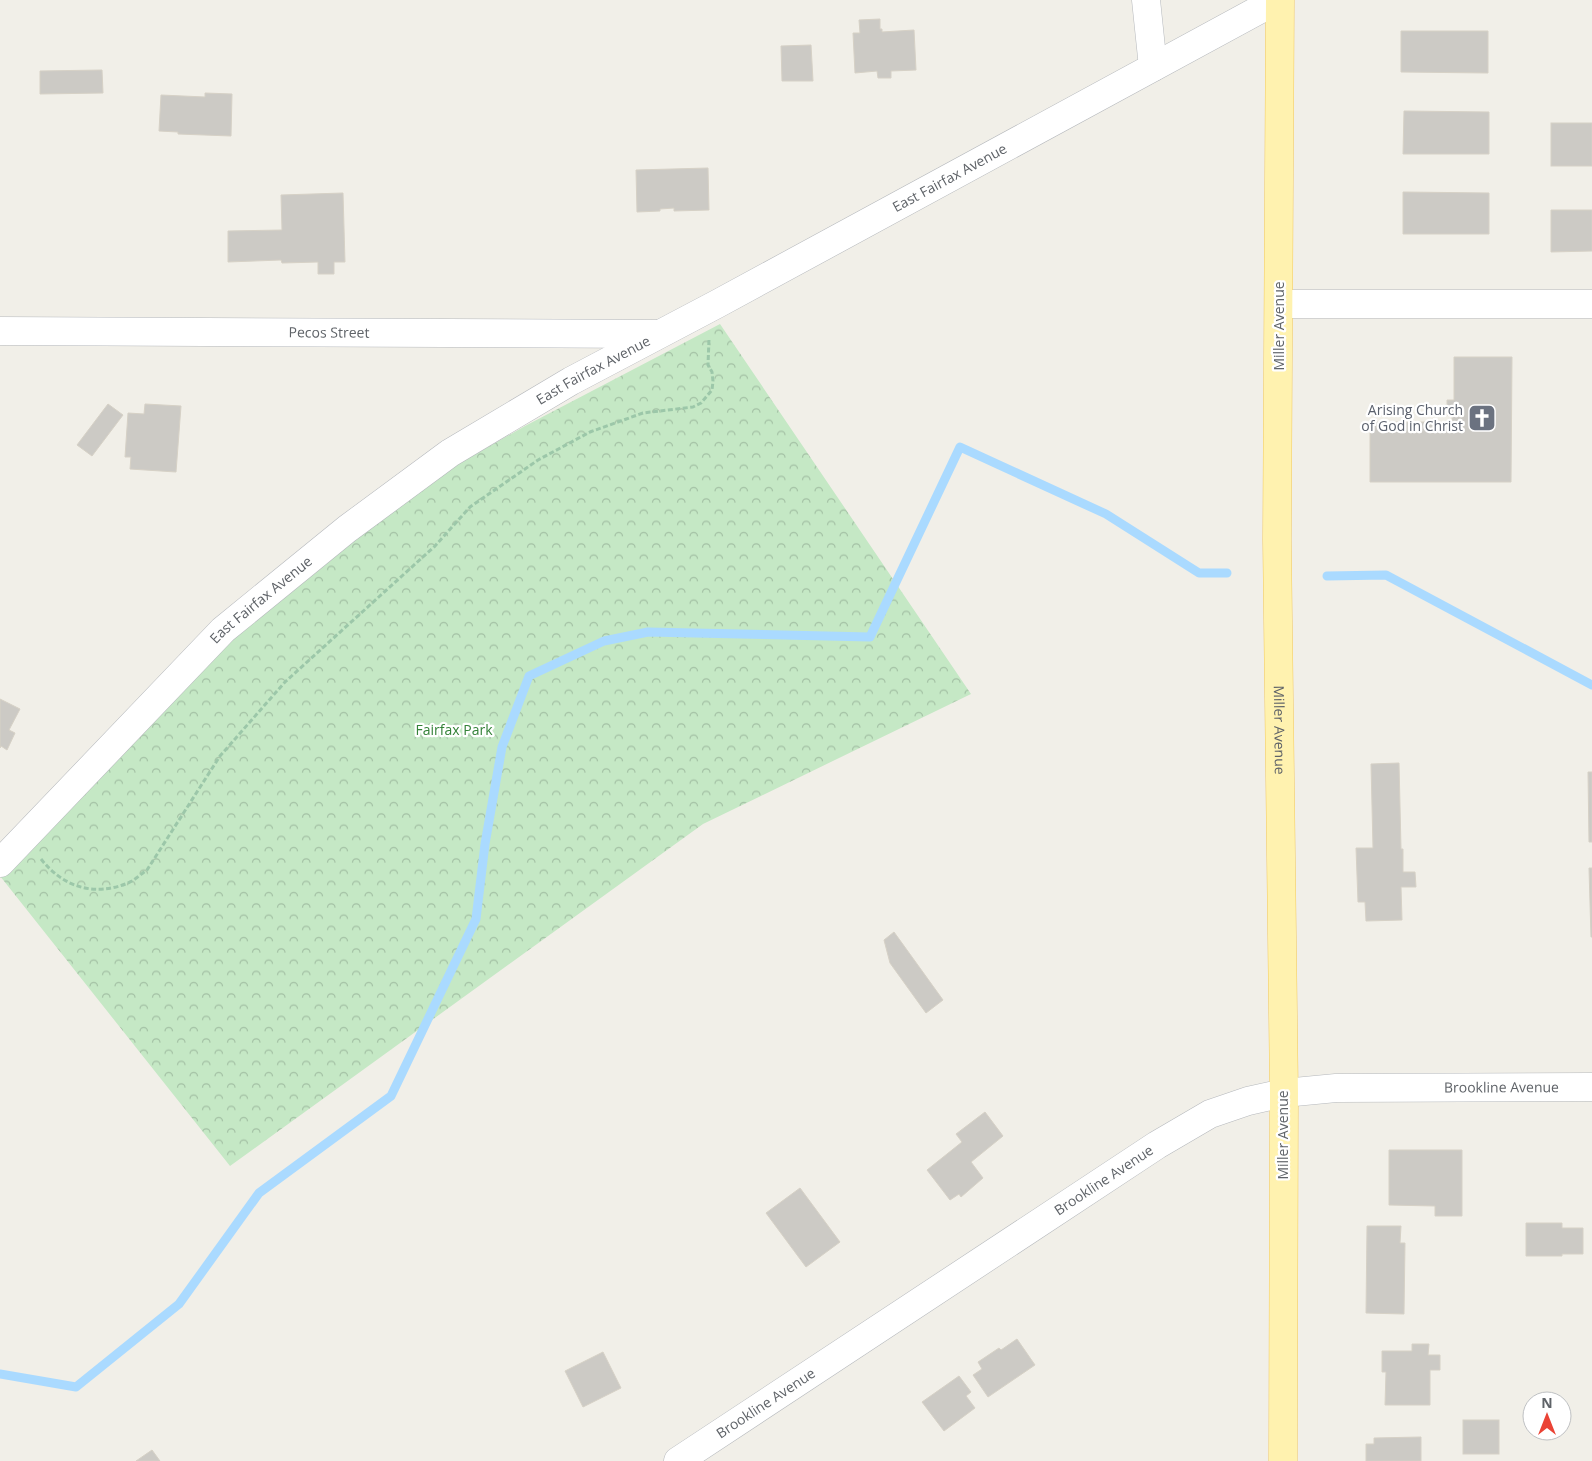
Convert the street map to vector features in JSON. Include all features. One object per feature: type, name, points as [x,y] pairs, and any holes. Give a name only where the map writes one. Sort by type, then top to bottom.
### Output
[{"type":"main road","name":"Miller Avenue","points":[[1279,0],[1277,540],[1284,1093],[1283,1461]]},
{"type":"street","points":[[1146,0],[1153,67]]},
{"type":"street","name":"East Fairfax Avenue","points":[[0,863],[223,630],[347,529],[450,453],[571,381],[1279,0]]},
{"type":"street","points":[[1279,304],[1592,304]]},
{"type":"street","name":"Pecos Street","points":[[0,331],[659,334]]},
{"type":"street","name":"Brookline Avenue","points":[[678,1461],[1158,1145],[1210,1114],[1248,1101],[1284,1093],[1336,1088],[1592,1087]]},
{"type":"path","points":[[23,840],[38,854],[50,871],[68,883],[88,889],[110,889],[130,882],[147,870],[220,756],[285,682],[435,546],[470,508],[538,460],[590,432],[643,413],[693,407],[701,403],[712,390],[712,372],[708,365],[710,336]]},
{"type":"green space","name":"Fairfax Park","points":[[720,324],[971,694],[703,824],[230,1166],[0,876],[275,591],[451,468],[525,426]]},
{"type":"building","points":[[880,19],[880,29],[882,29],[882,32],[914,30],[916,70],[891,71],[891,78],[878,78],[877,71],[855,73],[853,33],[860,33],[859,20]]},
{"type":"building","points":[[1401,31],[1488,31],[1488,73],[1401,72]]},
{"type":"building","points":[[811,45],[813,81],[782,81],[781,46]]},
{"type":"building","points":[[102,70],[103,93],[40,94],[40,71]]},
{"type":"building","points":[[205,93],[232,94],[231,136],[178,134],[178,132],[159,131],[161,95],[205,97]]},
{"type":"building","points":[[1404,111],[1489,112],[1489,154],[1403,154]]},
{"type":"building","points":[[1551,123],[1592,123],[1592,166],[1551,166]]},
{"type":"building","points":[[708,168],[709,210],[674,211],[674,208],[637,212],[636,170]]},
{"type":"building","points":[[1403,192],[1489,193],[1489,234],[1403,234]]},
{"type":"building","points":[[343,193],[345,262],[334,262],[334,274],[318,274],[318,262],[282,263],[281,260],[228,262],[228,231],[282,230],[281,195]]},
{"type":"building","points":[[1551,210],[1592,210],[1592,251],[1551,252]]},
{"type":"building","name":"Arising Church of God in Christ","points":[[1454,357],[1512,357],[1511,482],[1370,482],[1370,422],[1452,422],[1452,415],[1447,415],[1447,400],[1454,400]]},
{"type":"building","points":[[108,404],[123,415],[92,456],[77,445]]},
{"type":"building","points":[[145,404],[181,406],[176,472],[130,469],[131,457],[125,457],[128,413],[144,414]]},
{"type":"building","points":[[0,699],[20,709],[9,730],[15,733],[7,750],[1,746],[0,748]]},
{"type":"building","points":[[1399,763],[1403,872],[1415,872],[1416,887],[1401,887],[1402,920],[1366,921],[1365,902],[1358,902],[1356,848],[1373,848],[1371,764]]},
{"type":"building","points":[[1588,772],[1592,772],[1592,842],[1589,842]]},
{"type":"building","points":[[1589,868],[1592,868],[1592,937],[1591,937]]},
{"type":"building","points":[[894,932],[943,1000],[926,1013],[890,963],[884,940]]},
{"type":"building","points":[[985,1112],[1003,1136],[971,1162],[983,1178],[961,1197],[959,1194],[950,1200],[927,1170],[962,1142],[956,1134]]},
{"type":"building","points":[[1389,1150],[1462,1150],[1462,1216],[1435,1216],[1435,1206],[1389,1205]]},
{"type":"building","points":[[800,1188],[840,1242],[806,1267],[766,1213]]},
{"type":"building","points":[[1526,1223],[1562,1223],[1562,1228],[1583,1228],[1583,1254],[1526,1256]]},
{"type":"building","points":[[1367,1226],[1401,1226],[1400,1243],[1405,1243],[1404,1314],[1366,1313]]},
{"type":"building","points":[[1017,1339],[1035,1365],[988,1397],[973,1375],[982,1369],[978,1362]]},
{"type":"building","points":[[1412,1344],[1429,1344],[1428,1355],[1440,1355],[1440,1370],[1430,1370],[1430,1405],[1385,1405],[1386,1372],[1382,1372],[1382,1351],[1412,1351]]},
{"type":"building","points":[[603,1352],[621,1388],[583,1407],[565,1371]]},
{"type":"building","points":[[959,1376],[971,1392],[966,1396],[975,1408],[944,1431],[922,1402]]},
{"type":"building","points":[[1463,1420],[1499,1420],[1499,1454],[1463,1454]]},
{"type":"building","points":[[1421,1437],[1421,1461],[1366,1461],[1366,1444],[1374,1444],[1374,1438]]},
{"type":"building","points":[[152,1450],[160,1461],[136,1461]]},
{"type":"waterway","points":[[0,1374],[76,1387],[179,1304],[259,1193],[391,1096],[476,919],[485,844],[502,747],[529,676],[604,641],[648,632],[870,637],[960,447],[1106,514],[1199,573],[1227,573]]},
{"type":"waterway","points":[[1327,576],[1386,575],[1592,685]]},
{"type":"place","name":"Arising Church of God in Christ","points":[[1482,418]]}]
